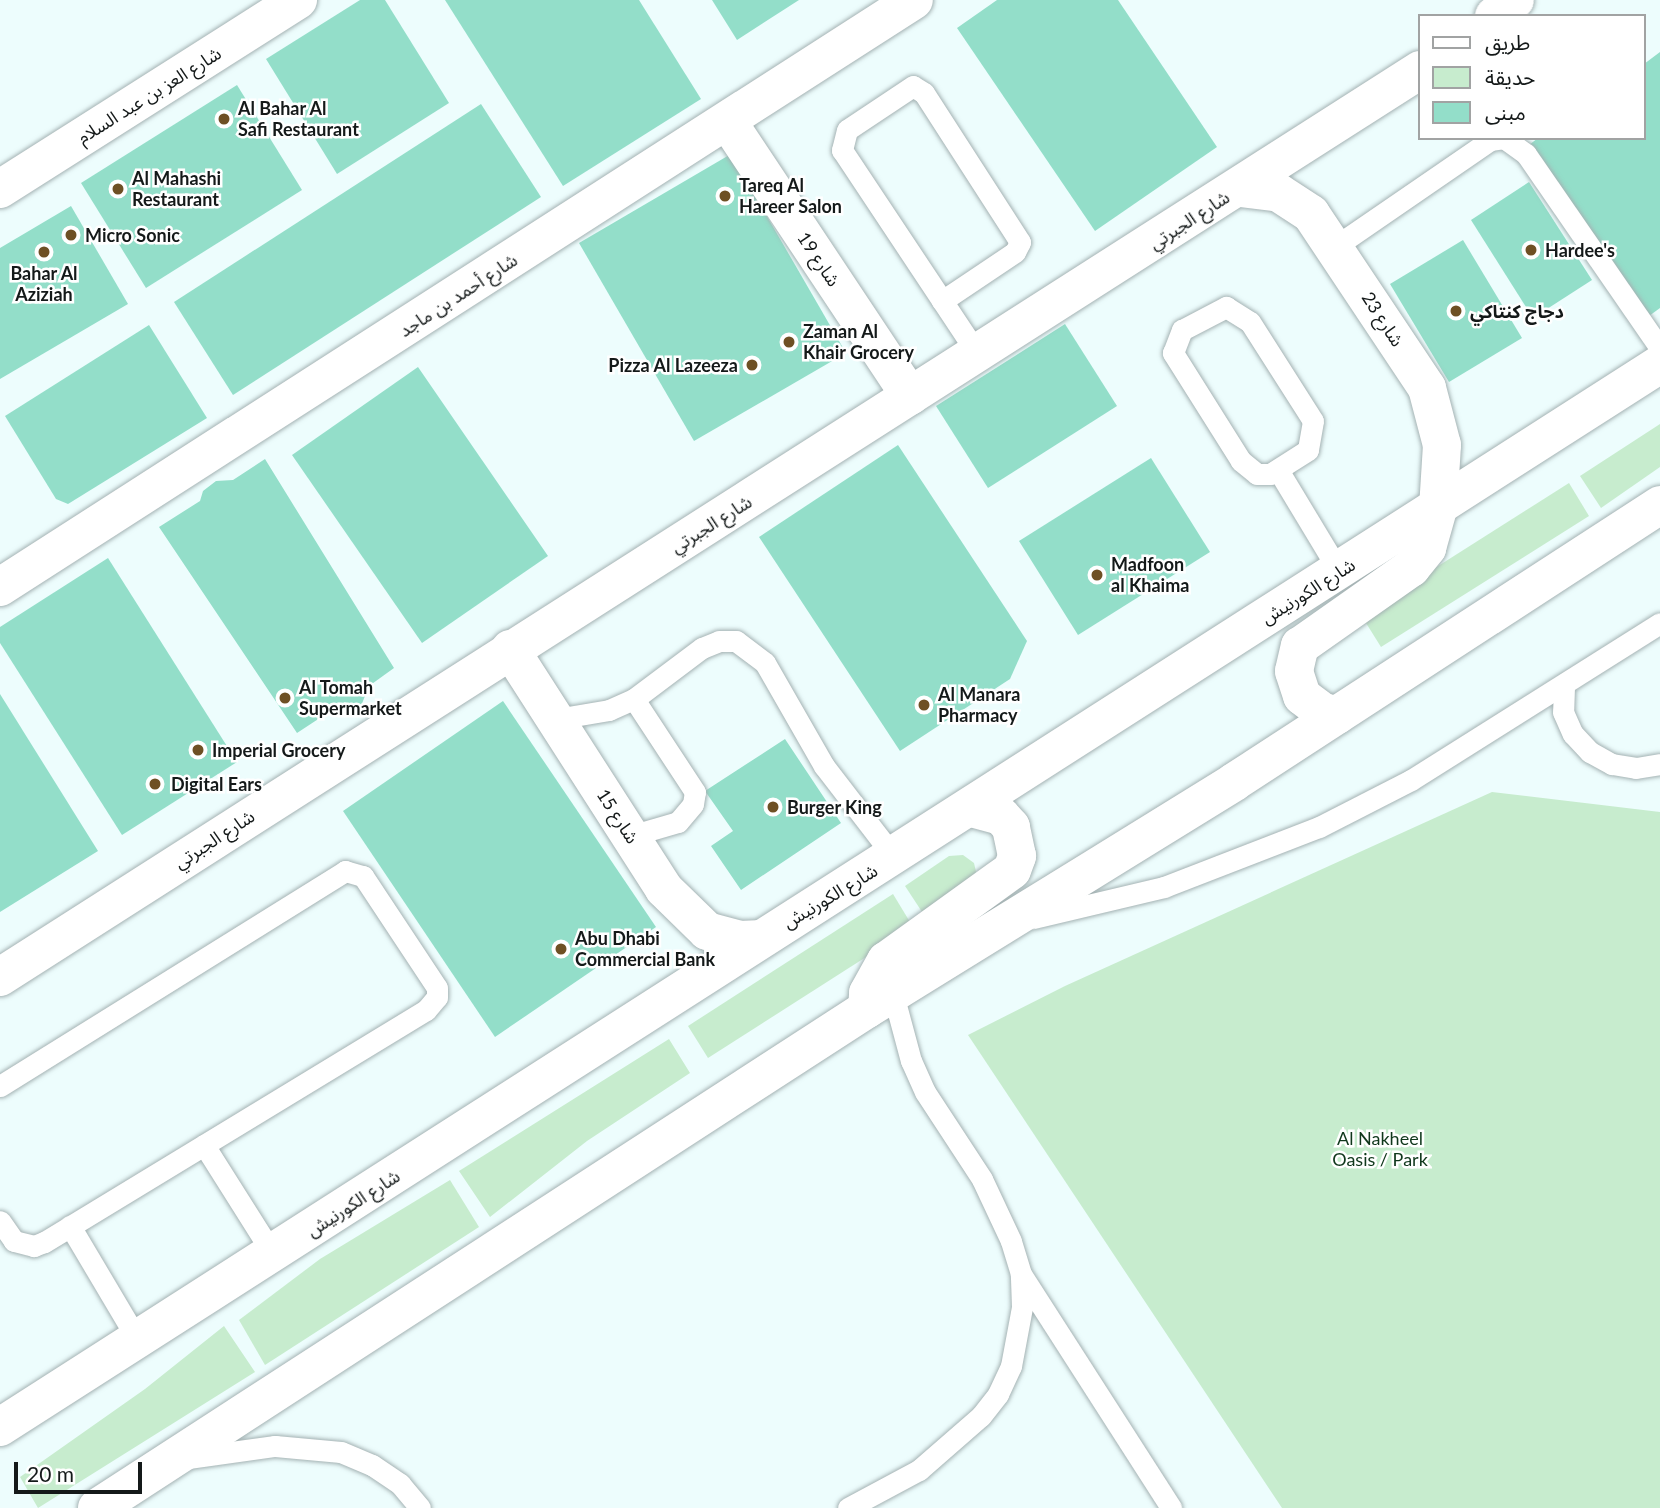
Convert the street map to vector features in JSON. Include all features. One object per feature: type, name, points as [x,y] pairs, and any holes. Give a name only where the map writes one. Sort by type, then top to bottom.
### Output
[{"type":"main road","name":"شارع العز بن عبد السلام","points":[[0,189],[264,12],[298,0]]},
{"type":"main road","name":"شارع أحمد بن ماجد","points":[[0,587],[728,122],[914,0]]},
{"type":"main road","points":[[1497,14],[1515,0]]},
{"type":"main road","name":"شارع الجبرتي","points":[[0,977],[510,649],[1240,188],[1418,71]]},
{"type":"main road","name":"شارع 19","points":[[728,122],[910,396]]},
{"type":"main road","name":"شارع 23","points":[[1240,188],[1279,193],[1296,202],[1336,246],[1435,406],[1443,445],[1438,509],[1427,548],[1411,568],[1300,646],[1293,671],[1302,696],[1323,712],[1336,715]]},
{"type":"main road","name":"شارع الكورنيش","points":[[0,1427],[139,1342],[757,939],[972,808],[1660,364]]},
{"type":"main road","points":[[97,1508],[880,1002],[1013,921],[1660,505]]},
{"type":"main road","name":"شارع 15","points":[[510,649],[664,889],[693,921],[723,938],[757,939]]},
{"type":"main road","points":[[880,1002],[868,993],[886,961],[1012,870],[1017,856],[1011,827],[1001,816],[972,808]]},
{"type":"lane","points":[[942,301],[1015,252],[1020,242],[924,93],[914,86],[847,130],[841,142],[942,301],[978,355]]},
{"type":"lane","points":[[1336,246],[1490,140]]},
{"type":"lane","points":[[1507,140],[1526,154],[1660,348]]},
{"type":"lane","points":[[1216,309],[1235,309],[1250,322],[1312,421],[1308,450],[1278,470],[1257,474],[1241,461],[1173,352],[1182,330],[1216,309]]},
{"type":"lane","points":[[1278,470],[1339,571]]},
{"type":"lane","points":[[1013,921],[1126,898],[1273,848],[1411,780],[1564,687],[1660,623]]},
{"type":"lane","points":[[556,719],[609,710],[634,699],[719,641],[736,641],[751,649],[765,663],[846,798],[894,857]]},
{"type":"lane","points":[[1564,687],[1563,712],[1573,734],[1590,752],[1612,764],[1636,768],[1660,764]]},
{"type":"lane","points":[[630,836],[678,822],[693,804],[695,792],[634,699]]},
{"type":"lane","points":[[0,1086],[335,875],[355,872],[363,876],[432,980],[437,998],[433,1005],[34,1246],[14,1241],[0,1221]]},
{"type":"lane","points":[[880,1002],[908,1050],[925,1092],[982,1179],[1021,1274],[1171,1508]]},
{"type":"lane","points":[[205,1145],[273,1254]]},
{"type":"lane","points":[[70,1226],[139,1342]]},
{"type":"lane","points":[[848,1508],[940,1454],[998,1394],[1018,1335],[1021,1274]]},
{"type":"lane","points":[[172,1461],[275,1446],[341,1452],[372,1465],[400,1484],[420,1508]]},
{"type":"green space","points":[[1660,424],[1660,467],[1601,508],[1580,476]]},
{"type":"green space","points":[[1569,483],[1589,516],[1381,647],[1361,615]]},
{"type":"green space","name":"Al Nakheel Oasis / Park","points":[[1492,792],[1660,812],[1660,1508],[1282,1508],[968,1035],[1065,986]]},
{"type":"green space","points":[[963,855],[974,863],[977,876],[926,918],[905,886],[949,856]]},
{"type":"green space","points":[[893,894],[913,927],[708,1058],[688,1026]]},
{"type":"green space","points":[[669,1039],[690,1073],[587,1141],[490,1217],[459,1171]]},
{"type":"green space","points":[[450,1180],[479,1227],[265,1365],[239,1320],[320,1259]]},
{"type":"green space","points":[[224,1326],[255,1372],[38,1508],[20,1477],[145,1389]]},
{"type":"building","points":[[360,0],[385,0],[449,103],[337,174],[266,59]]},
{"type":"building","points":[[445,0],[639,0],[701,99],[563,186]]},
{"type":"building","points":[[712,0],[799,0],[737,40]]},
{"type":"building","points":[[997,0],[1118,0],[1217,147],[1095,231],[957,28]]},
{"type":"building","points":[[1660,52],[1660,308],[1649,316],[1529,145],[1535,140],[1646,140],[1646,62]]},
{"type":"building","points":[[237,85],[302,190],[146,288],[81,183]]},
{"type":"building","points":[[481,104],[541,197],[233,395],[174,302]]},
{"type":"building","points":[[731,154],[846,353],[694,441],[579,243]]},
{"type":"building","name":"Hardee's","points":[[1529,182],[1592,280],[1533,318],[1471,220]]},
{"type":"building","points":[[71,206],[128,304],[0,379],[0,248]]},
{"type":"building","name":"دجاج كنتاكي","points":[[1463,240],[1522,338],[1449,382],[1390,284]]},
{"type":"building","points":[[1065,324],[1117,406],[988,488],[936,406]]},
{"type":"building","points":[[149,325],[207,418],[68,504],[56,499],[5,416]]},
{"type":"building","points":[[418,367],[548,556],[422,643],[292,455]]},
{"type":"building","points":[[898,445],[1027,641],[1010,679],[900,751],[759,537]]},
{"type":"building","points":[[1151,458],[1210,552],[1078,635],[1019,541]]},
{"type":"building","points":[[265,459],[394,668],[369,686],[361,706],[348,711],[332,710],[297,733],[159,527],[200,501],[203,491],[216,481],[233,480]]},
{"type":"building","points":[[108,558],[237,762],[122,835],[0,643],[0,627]]},
{"type":"building","points":[[0,694],[98,851],[0,912]]},
{"type":"building","points":[[503,701],[656,927],[495,1037],[343,811]]},
{"type":"building","name":"Burger King","points":[[785,739],[841,823],[741,890],[711,846],[733,831],[705,791]]},
{"type":"place","name":"Al Bahar Al Safi Restaurant","points":[[224,119]]},
{"type":"place","name":"Al Mahashi Restaurant","points":[[118,189]]},
{"type":"place","name":"Tareq Al Hareer Salon","points":[[725,196]]},
{"type":"place","name":"Micro Sonic","points":[[71,235]]},
{"type":"place","name":"Hardee's","points":[[1531,250]]},
{"type":"place","name":"Bahar Al Aziziah","points":[[44,252]]},
{"type":"place","name":"دجاج كنتاكي","points":[[1456,311]]},
{"type":"place","name":"Zaman Al Khair Grocery","points":[[789,342]]},
{"type":"place","name":"Pizza Al Lazeeza","points":[[752,365]]},
{"type":"place","name":"Madfoon al Khaima","points":[[1097,575]]},
{"type":"place","name":"Al Tomah Supermarket","points":[[285,698]]},
{"type":"place","name":"Al Manara Pharmacy","points":[[924,705]]},
{"type":"place","name":"Imperial Grocery","points":[[198,750]]},
{"type":"place","name":"Digital Ears","points":[[155,784]]},
{"type":"place","name":"Burger King","points":[[773,807]]},
{"type":"place","name":"Abu Dhabi Commercial Bank","points":[[561,949]]}]
